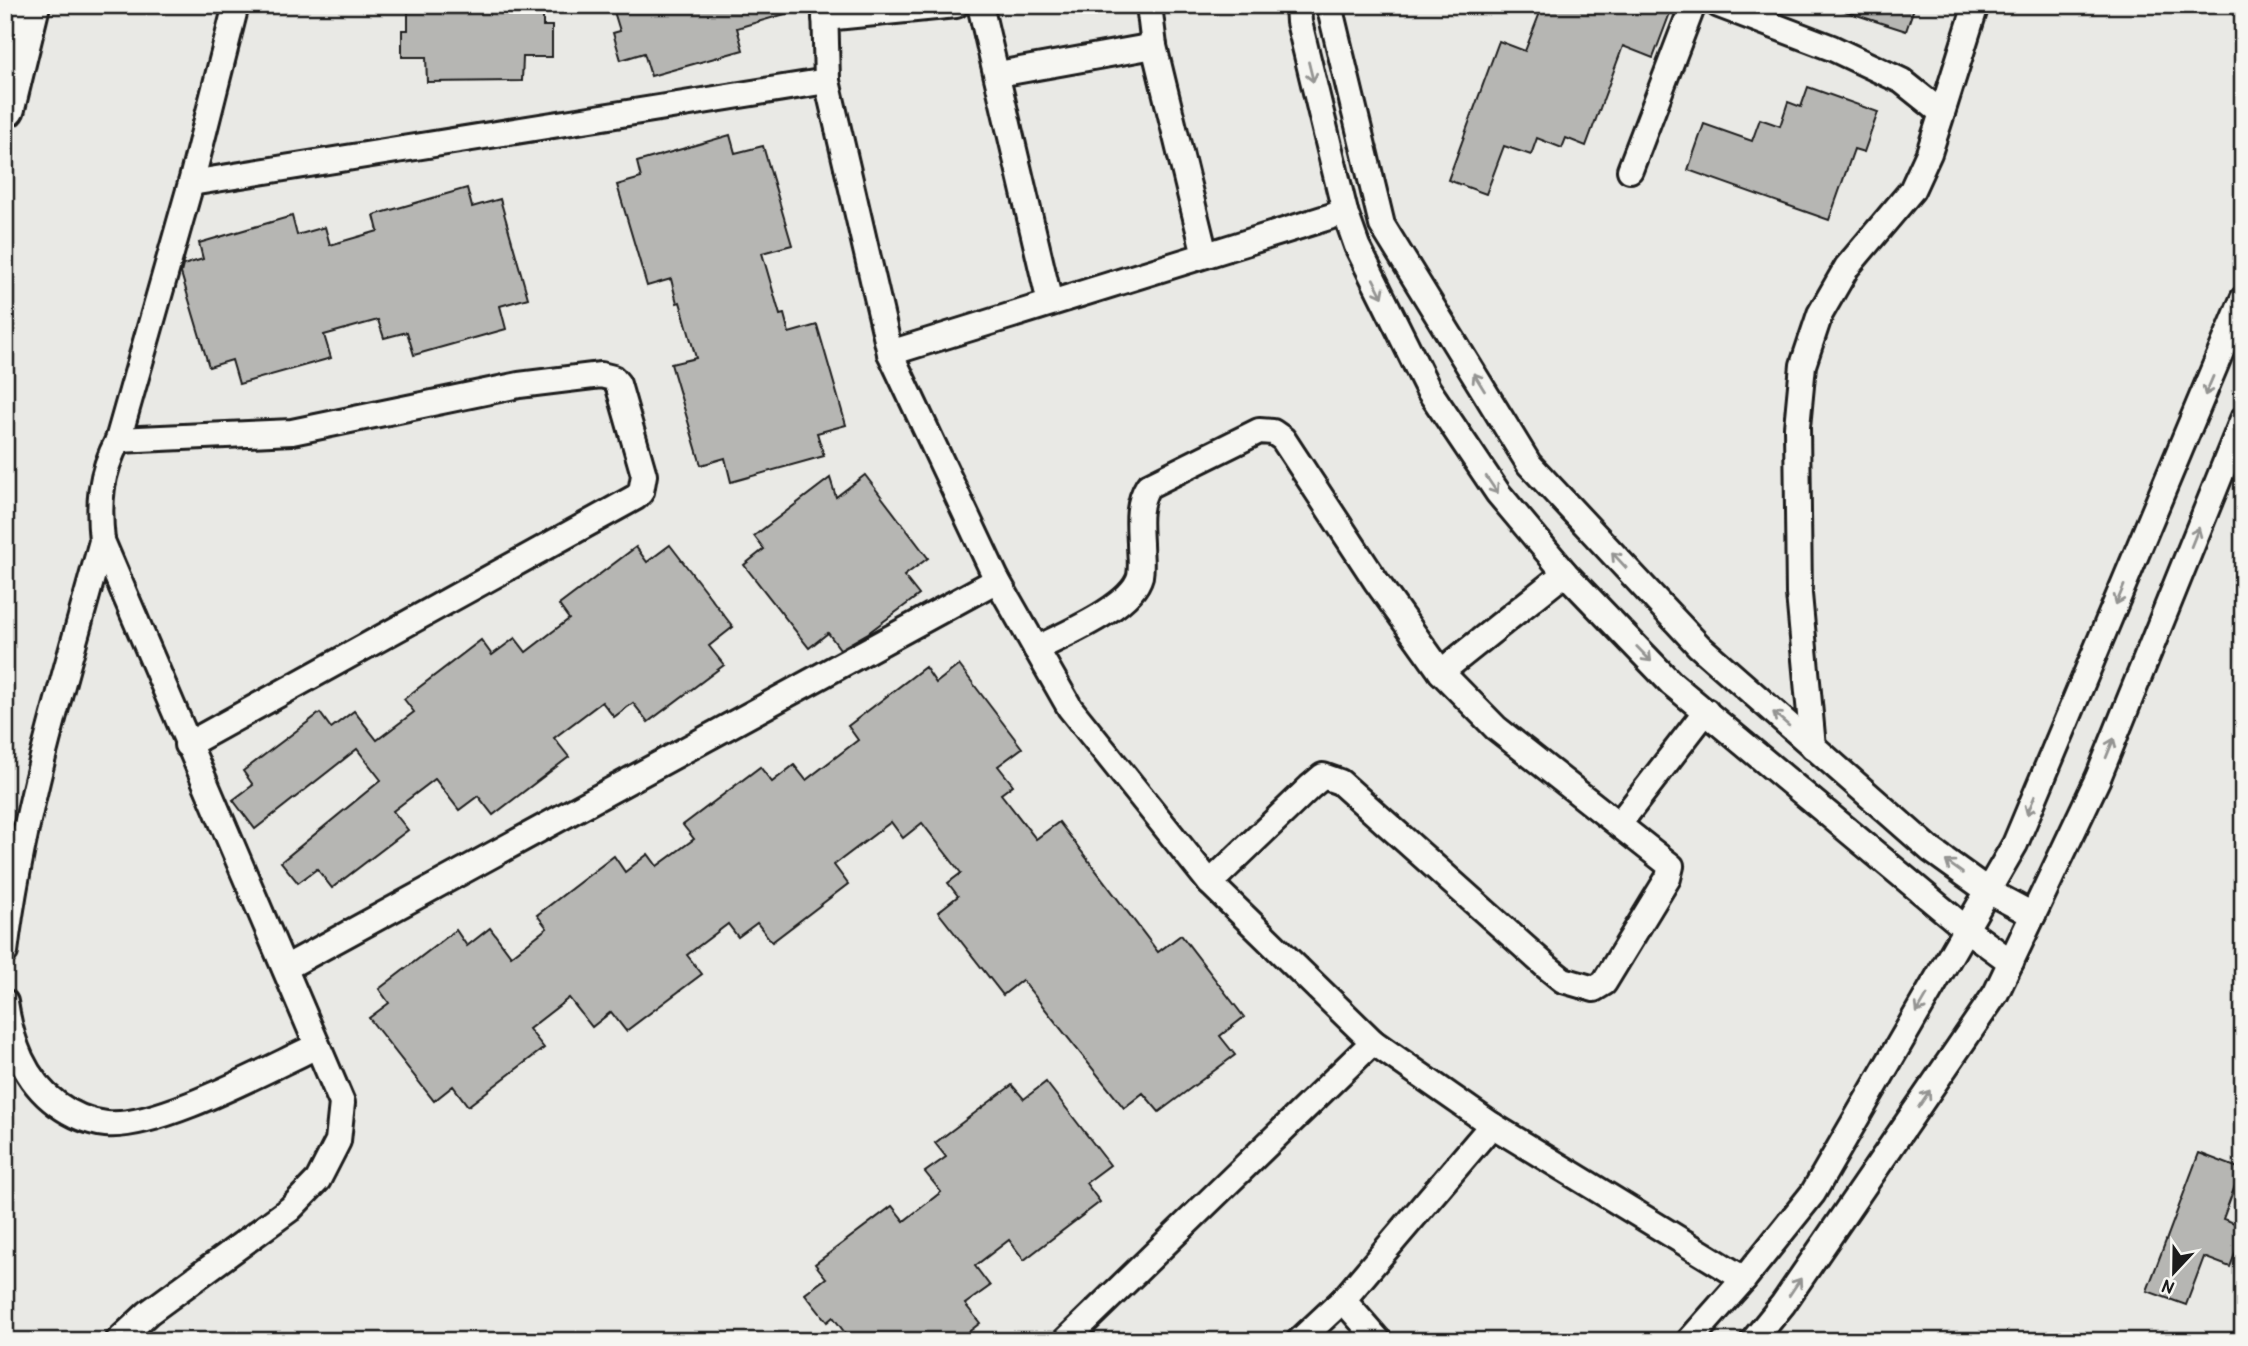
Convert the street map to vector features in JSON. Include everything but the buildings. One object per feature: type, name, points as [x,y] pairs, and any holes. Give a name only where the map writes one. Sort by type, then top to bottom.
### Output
[{"type":"highway","points":[[5,108],[30,5]]},
{"type":"street","points":[[118,1341],[148,1313],[290,1209],[318,1180],[338,1141],[342,1103],[102,541],[99,505],[102,477],[118,440],[191,183],[236,5]]},
{"type":"street","points":[[956,5],[825,12],[827,81],[890,353],[997,580],[1070,708],[1210,883],[1373,1042],[1492,1125],[1744,1279]]},
{"type":"street","points":[[980,5],[1050,303]]},
{"type":"street","points":[[1149,5],[1154,46],[1205,255]]},
{"type":"street","points":[[1298,5],[1299,22],[1345,212],[1357,246],[1428,389],[1498,493],[1565,573],[1671,683],[1966,929],[2011,962]]},
{"type":"street","points":[[1329,5],[1382,225],[1529,464],[1699,646],[1931,850],[1988,891],[2033,915]]},
{"type":"street","points":[[1630,170],[1693,5]]},
{"type":"street","points":[[1719,5],[1832,48],[1902,80],[1942,113]]},
{"type":"street","points":[[1813,747],[1799,594],[1797,426],[1803,365],[1820,314],[1847,267],[1912,190],[1929,153],[1976,5]]},
{"type":"street","points":[[998,74],[1154,46]]},
{"type":"street","points":[[191,183],[827,81]]},
{"type":"street","points":[[890,353],[1345,212]]},
{"type":"street","points":[[1689,1341],[1744,1279],[1813,1193],[2015,844],[2243,299]]},
{"type":"street","points":[[118,440],[292,432],[519,385],[601,375],[612,378],[618,384],[644,475],[641,492],[636,497],[187,745]]},
{"type":"street","points":[[1753,1341],[1783,1304],[1996,993],[2098,778],[2243,419]]},
{"type":"street","points":[[1036,649],[1110,610],[1137,583],[1141,558],[1139,516],[1142,496],[1148,486],[1259,431],[1273,432],[1283,439],[1376,581],[1441,672],[1496,728],[1666,859],[1671,871],[1604,983],[1594,989],[1563,980],[1546,967],[1340,782],[1330,777],[1323,776],[1310,787],[1210,883]]},
{"type":"street","points":[[5,952],[13,887],[35,787],[102,541]]},
{"type":"street","points":[[1441,672],[1565,573]]},
{"type":"street","points":[[285,968],[997,580]]},
{"type":"street","points":[[1619,824],[1706,711]]},
{"type":"street","points":[[5,1002],[10,1033],[28,1075],[42,1093],[81,1118],[108,1124],[136,1122],[169,1113],[317,1046]]},
{"type":"street","points":[[1065,1341],[1373,1042]]},
{"type":"street","points":[[1299,1341],[1343,1300],[1492,1125]]},
{"type":"street","points":[[1343,1300],[1379,1341]]}]
